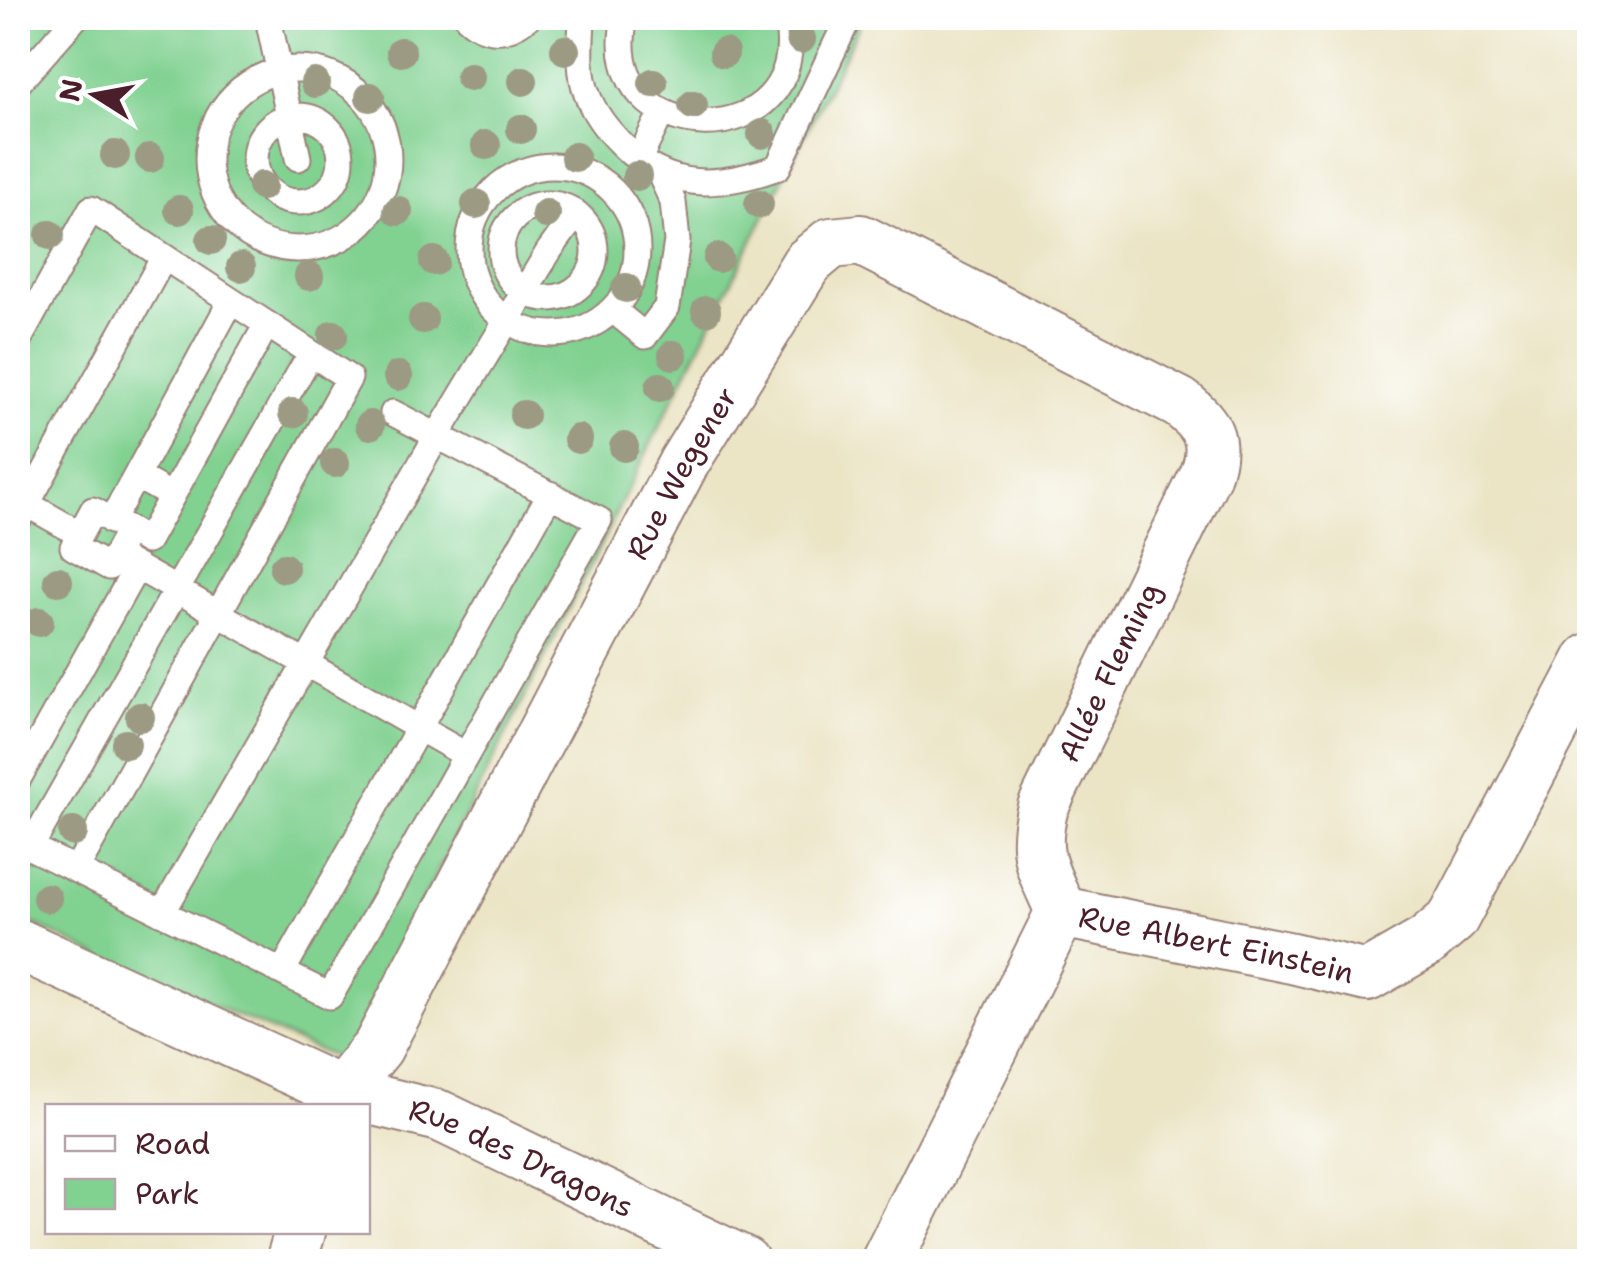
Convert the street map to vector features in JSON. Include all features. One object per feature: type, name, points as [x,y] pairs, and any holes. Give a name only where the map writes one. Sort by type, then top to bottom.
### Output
[{"type":"street","name":"Rue Wegener","points":[[339,1099],[378,1047],[683,464],[806,263],[817,252],[831,243],[861,240],[1180,404],[1201,418],[1209,435]]},
{"type":"street","name":"Allée Fleming","points":[[1061,912],[1036,853],[1036,832],[1043,807],[1205,476],[1211,458],[1209,435]]},
{"type":"street","name":"Rue Albert Einstein","points":[[886,1262],[1061,912],[1367,976],[1426,942],[1453,919],[1590,659]]},
{"type":"street","name":"Rue des Dragons","points":[[18,944],[339,1099],[369,1104]]},
{"type":"street","name":"Rue des Dragons","points":[[370,1104],[440,1116],[744,1262]]},
{"type":"street","points":[[291,1262],[299,1234]]},
{"type":"lane","points":[[18,83],[75,18]]},
{"type":"lane","points":[[268,18],[298,158]]},
{"type":"lane","points":[[468,18],[486,30],[501,31],[527,18]]},
{"type":"lane","points":[[582,18],[580,62],[587,94],[605,128],[661,176],[704,183],[742,180],[778,167],[846,24],[845,18]]},
{"type":"lane","points":[[625,18],[621,46],[638,90],[662,112],[700,124],[724,122],[746,114],[766,100],[780,80],[788,58],[787,18]]},
{"type":"lane","points":[[279,71],[330,75],[352,87],[370,106],[382,128],[388,153],[386,179],[377,203],[362,224],[317,248],[292,250],[266,244],[243,232],[214,191],[208,166],[210,140],[227,106],[255,80],[279,71]]},
{"type":"lane","points":[[639,160],[662,112]]},
{"type":"lane","points":[[560,166],[583,171],[612,191],[632,221],[637,244],[636,269],[628,292],[613,310],[594,325],[571,333],[547,335],[507,321],[486,301],[474,280],[469,256],[471,232],[479,210],[494,190],[513,176],[536,167],[560,166]]},
{"type":"lane","points":[[613,310],[645,336],[666,307],[677,242],[673,202],[661,176]]},
{"type":"lane","points":[[551,204],[576,214],[585,223],[594,248],[581,285],[558,298],[524,292],[510,280],[504,268],[502,241],[507,228],[514,218],[538,205],[551,204]]},
{"type":"lane","points":[[18,341],[91,209],[348,378],[76,870]]},
{"type":"lane","points":[[162,912],[438,436],[576,214]]},
{"type":"lane","points":[[80,534],[20,507],[164,257]]},
{"type":"lane","points":[[18,779],[126,561],[120,526],[136,476],[232,302]]},
{"type":"lane","points":[[267,324],[146,540],[93,510],[72,548],[108,567],[126,561],[466,754]]},
{"type":"lane","points":[[311,353],[24,844],[330,996],[599,520],[393,413]]},
{"type":"lane","points":[[136,476],[172,496]]},
{"type":"lane","points":[[282,972],[550,494]]},
{"type":"green space","points":[[18,18],[863,18],[343,1061],[104,959],[18,916]]}]
